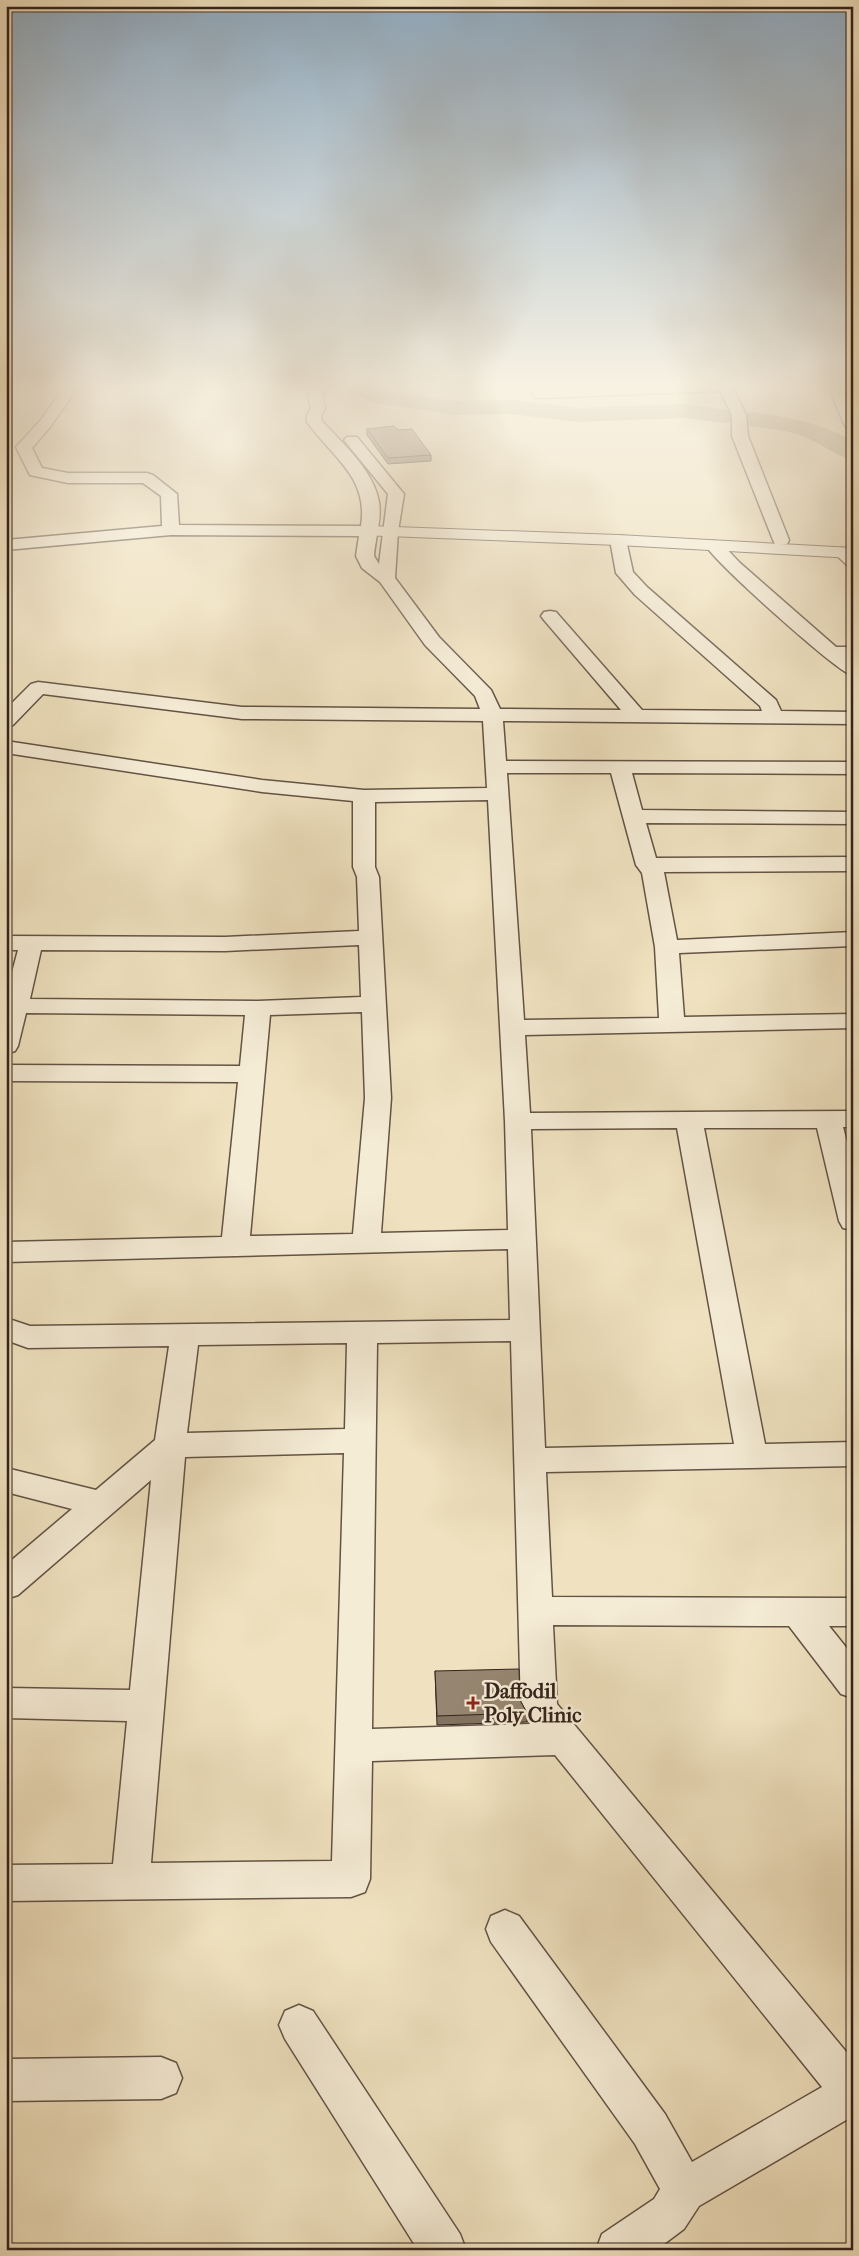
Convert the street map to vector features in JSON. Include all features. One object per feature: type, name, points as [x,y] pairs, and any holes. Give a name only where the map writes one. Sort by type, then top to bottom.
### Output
[{"type":"street","points":[[165,491],[169,494],[171,530]]},
{"type":"street","points":[[367,491],[371,508],[364,556],[366,561],[386,578],[432,641],[484,694],[493,716],[518,1121],[539,1708],[853,2092],[684,2191],[669,2214],[618,2250]]},
{"type":"street","points":[[386,578],[390,531],[395,510],[395,491]]},
{"type":"street","points":[[762,491],[781,540]]},
{"type":"street","points":[[395,510],[413,519],[431,522],[781,540],[850,553]]},
{"type":"street","points":[[6,545],[171,530],[390,531],[618,540],[850,553]]},
{"type":"street","points":[[618,540],[625,573],[641,591],[769,704],[774,718]]},
{"type":"street","points":[[714,546],[734,567],[853,670]]},
{"type":"street","points":[[550,616],[637,717]]},
{"type":"street","points":[[832,652],[853,653]]},
{"type":"street","points":[[6,721],[38,688],[242,713],[853,718]]},
{"type":"street","points":[[6,747],[262,786],[364,796],[620,767],[853,768]]},
{"type":"street","points":[[620,767],[647,865],[653,871],[667,947],[672,1024]]},
{"type":"street","points":[[364,796],[364,867],[368,877],[378,1098],[366,1243]]},
{"type":"street","points":[[633,816],[853,818]]},
{"type":"street","points":[[647,865],[853,864]]},
{"type":"street","points":[[6,943],[225,944],[370,938]]},
{"type":"street","points":[[667,947],[853,939]]},
{"type":"street","points":[[6,1046],[31,944]]},
{"type":"street","points":[[17,1006],[258,1008],[374,1004]]},
{"type":"street","points":[[235,1246],[258,1008]]},
{"type":"street","points":[[512,1028],[853,1021]]},
{"type":"street","points":[[6,1073],[252,1074]]},
{"type":"street","points":[[518,1121],[840,1119],[853,1221]]},
{"type":"street","points":[[689,1120],[752,1456]]},
{"type":"street","points":[[6,1252],[522,1239]]},
{"type":"street","points":[[6,1329],[28,1337],[525,1330]]},
{"type":"street","points":[[6,1883],[351,1879],[362,1332]]},
{"type":"street","points":[[130,1882],[170,1445],[185,1335]]},
{"type":"street","points":[[6,1585],[170,1445],[360,1441]]},
{"type":"street","points":[[530,1460],[853,1454]]},
{"type":"street","points":[[6,1480],[102,1504]]},
{"type":"street","points":[[536,1611],[853,1612]]},
{"type":"street","points":[[798,1612],[853,1683]]},
{"type":"street","points":[[6,1703],[146,1706]]},
{"type":"street","points":[[354,1746],[565,1739]]},
{"type":"street","points":[[505,1929],[650,2129],[684,2191]]},
{"type":"street","points":[[299,2025],[444,2250]]},
{"type":"street","points":[[6,2080],[161,2078]]},
{"type":"building","points":[[519,1669],[520,1700],[527,1713],[437,1716],[435,1671]]},
{"type":"place","name":"Daffodil Poly Clinic","points":[[473,1703]]}]
